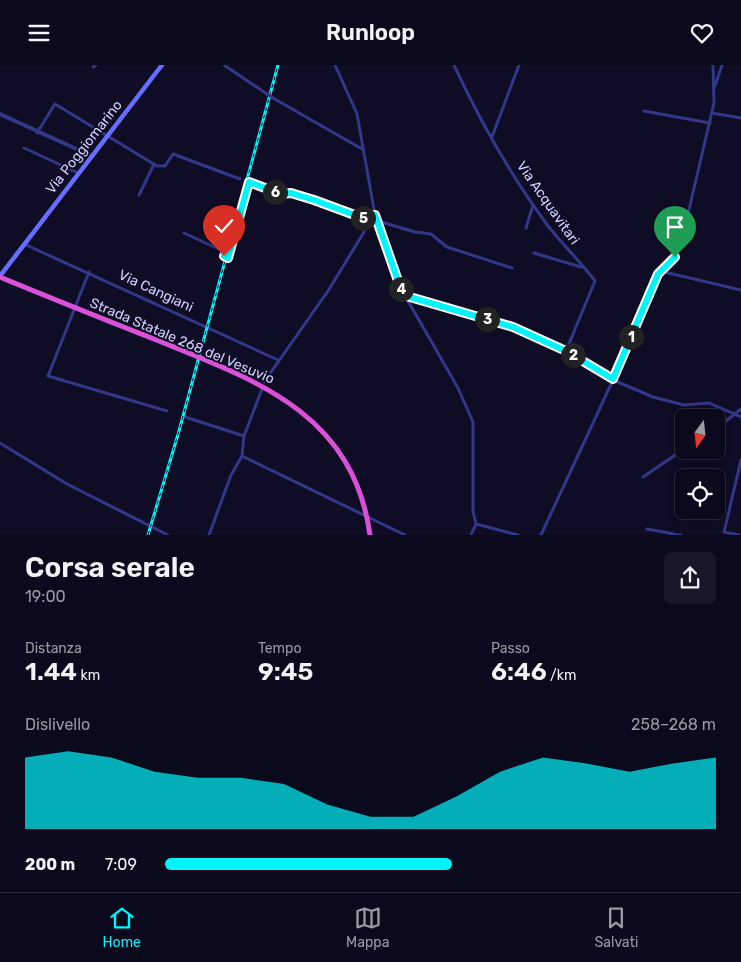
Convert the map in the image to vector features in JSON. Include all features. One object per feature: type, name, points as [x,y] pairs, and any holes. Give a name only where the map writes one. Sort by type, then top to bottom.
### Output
[{"type":"highway","name":"Strada Statale 268 del Vesuvio","points":[[0,276],[237,373],[290,402],[316,422],[342,456],[361,494],[370,535]]},
{"type":"main road","name":"Via Poggiomarino","points":[[0,276],[162,65]]},
{"type":"street","points":[[224,65],[273,98],[363,149]]},
{"type":"street","points":[[335,65],[357,114],[375,215],[403,295],[458,388],[473,421],[473,511],[476,524],[471,535]]},
{"type":"street","name":"Via Acquavitari","points":[[454,65],[470,99],[533,204],[582,267],[594,279],[595,284],[566,351]]},
{"type":"street","points":[[492,137],[519,65]]},
{"type":"street","points":[[541,535],[613,379],[660,271],[675,257],[680,248],[712,113],[715,86],[713,65]]},
{"type":"street","points":[[715,86],[722,65]]},
{"type":"street","points":[[37,133],[55,104],[154,164],[165,167],[173,154],[240,179]]},
{"type":"street","points":[[644,111],[710,123]]},
{"type":"street","points":[[712,113],[741,118]]},
{"type":"street","points":[[0,114],[37,133],[92,156]]},
{"type":"street","points":[[24,148],[78,173]]},
{"type":"street","points":[[139,195],[154,164]]},
{"type":"street","points":[[184,233],[224,252],[224,256],[228,258],[249,182],[281,194],[291,193],[314,200],[371,221]]},
{"type":"street","points":[[526,228],[533,204]]},
{"type":"street","points":[[264,382],[278,359],[328,291],[375,215]]},
{"type":"street","points":[[377,221],[415,232],[431,234],[447,247],[512,268]]},
{"type":"street","name":"Via Cangiani","points":[[24,244],[278,359]]},
{"type":"street","points":[[534,253],[582,267]]},
{"type":"street","points":[[660,271],[741,290]]},
{"type":"street","points":[[89,272],[48,376],[167,411]]},
{"type":"street","points":[[403,295],[497,321],[566,351],[613,379],[670,403],[684,405],[709,403],[741,417]]},
{"type":"street","points":[[209,535],[232,475],[242,457],[244,436],[262,389]]},
{"type":"street","points":[[725,423],[741,409]]},
{"type":"street","points":[[185,417],[244,436]]},
{"type":"street","points":[[0,443],[67,483],[168,535]]},
{"type":"street","points":[[643,477],[675,455]]},
{"type":"street","points":[[242,457],[405,535]]},
{"type":"street","points":[[740,535],[724,533],[741,460]]},
{"type":"street","points":[[476,524],[518,535]]},
{"type":"street","points":[[647,529],[682,535]]},
{"type":"railway","points":[[148,535],[179,431],[278,65]]},
{"type":"route","points":[[224,256],[228,258],[249,182],[281,194],[291,193],[314,200],[371,221],[375,215],[403,295],[513,327],[566,351],[613,379],[658,274],[675,257]]}]
